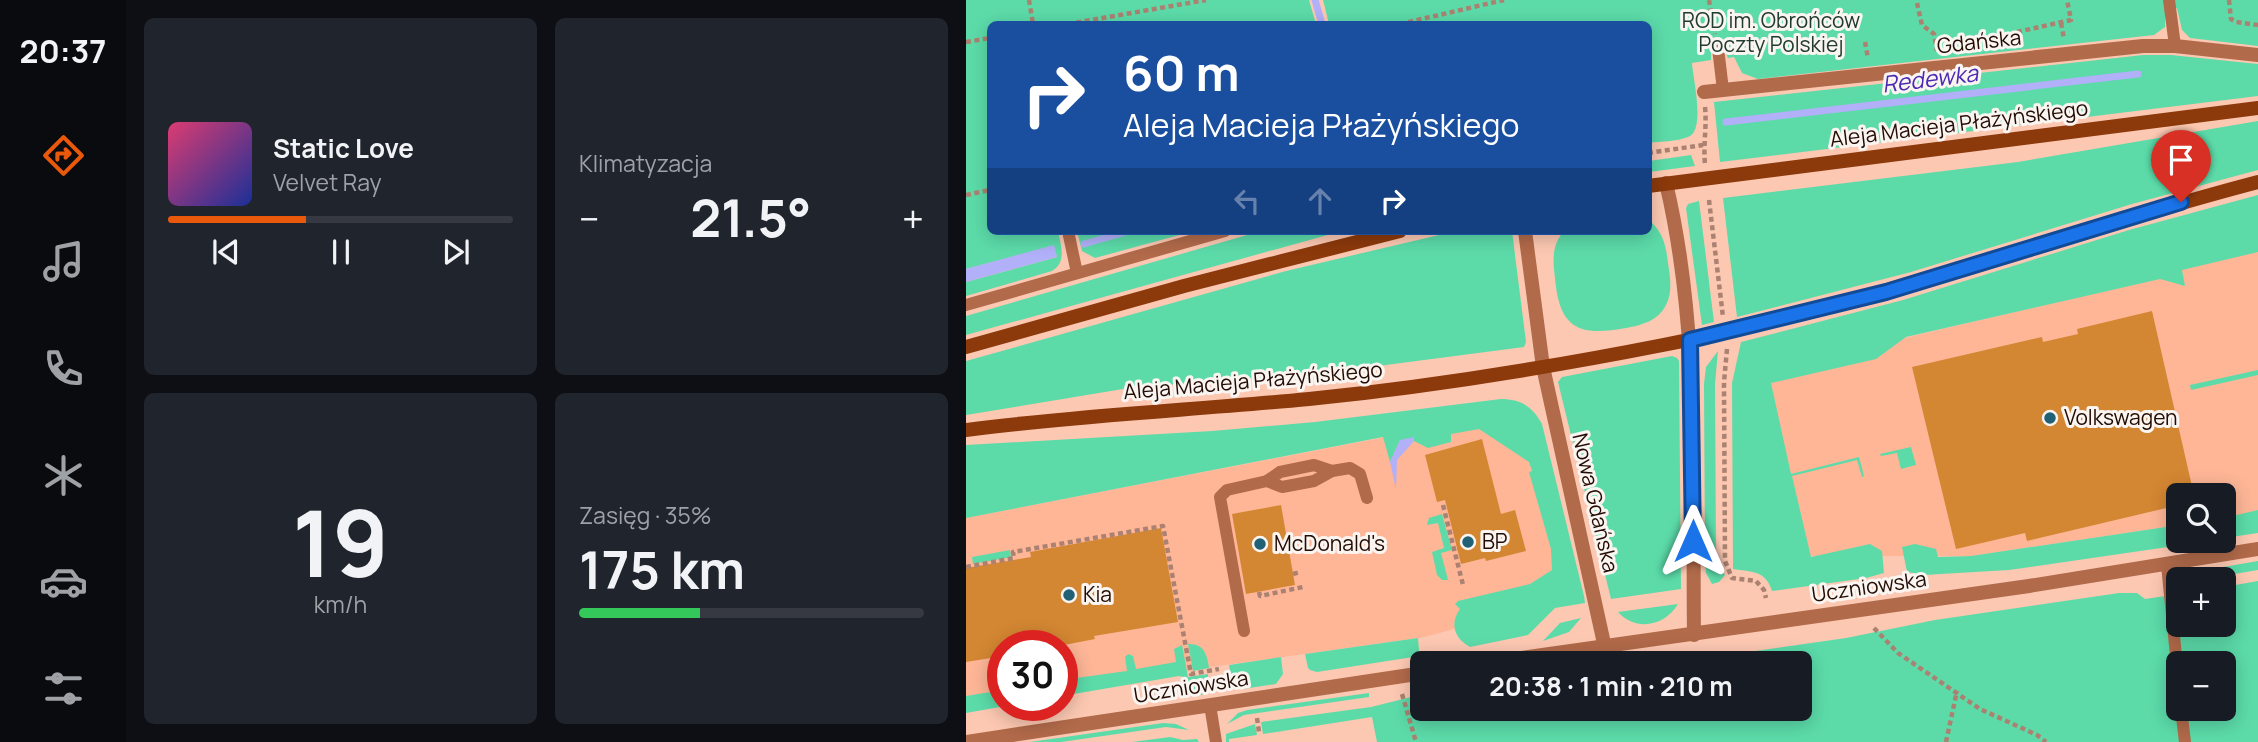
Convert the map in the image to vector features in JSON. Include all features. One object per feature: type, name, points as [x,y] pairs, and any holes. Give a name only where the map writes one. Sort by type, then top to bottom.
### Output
[{"type":"main road","name":"Aleja Macieja Płażyńskiego","points":[[1652,185],[2258,108]]},
{"type":"main road","name":"Aleja Macieja Płażyńskiego","points":[[966,430],[1061,419],[1312,398],[1543,367],[1690,340],[1886,292],[2181,202],[2258,182]]},
{"type":"main road","points":[[966,347],[1184,286],[1384,235]]},
{"type":"street","name":"Gdańska","points":[[1704,92],[2143,46],[2175,46],[2258,55]]},
{"type":"street","points":[[1666,183],[1676,224],[1690,340],[1694,635]]},
{"type":"street","points":[[1526,235],[1543,367]]},
{"type":"street","name":"Nowa Gdańska","points":[[1543,367],[1605,648]]},
{"type":"street","name":"Uczniowska","points":[[1581,651],[2167,565],[2258,549]]},
{"type":"street","name":"Uczniowska","points":[[966,742],[1410,675]]},
{"type":"lane","points":[[2169,0],[2175,46]]},
{"type":"lane","points":[[1718,48],[1723,90]]},
{"type":"lane","points":[[1069,235],[1077,273]]},
{"type":"lane","points":[[966,305],[1211,235]]},
{"type":"lane","points":[[1244,631],[1220,497],[1227,490],[1267,481],[1280,472],[1314,465],[1332,471],[1350,468],[1360,474],[1367,498]]},
{"type":"lane","points":[[2167,565],[2176,651]]},
{"type":"lane","points":[[1210,705],[1216,742]]},
{"type":"lane","points":[[2182,721],[2185,742]]},
{"type":"path","points":[[1029,0],[1033,21]]},
{"type":"path","points":[[1085,21],[1206,0]]},
{"type":"path","points":[[1413,21],[1504,0]]},
{"type":"path","points":[[1709,0],[1718,48]]},
{"type":"path","points":[[2017,32],[2071,20],[2067,0]]},
{"type":"path","points":[[2229,0],[2231,19],[2258,25]]},
{"type":"path","points":[[1917,3],[1922,25],[1934,34],[1936,47]]},
{"type":"path","points":[[2236,22],[2236,31]]},
{"type":"path","points":[[2061,23],[2063,32]]},
{"type":"path","points":[[966,43],[987,39]]},
{"type":"path","points":[[1865,42],[1867,55]]},
{"type":"path","points":[[1704,92],[1707,131],[1703,145],[1705,165]]},
{"type":"path","points":[[1652,152],[1703,145]]},
{"type":"path","points":[[966,195],[987,192]]},
{"type":"path","points":[[1709,200],[1723,321]]},
{"type":"path","points":[[1727,345],[1724,382],[1725,561],[1732,578],[1756,581],[1764,590],[1766,598]]},
{"type":"path","points":[[1443,505],[1463,585]]},
{"type":"path","points":[[966,567],[1014,558],[1013,552],[1164,526],[1191,674],[1219,669]]},
{"type":"path","points":[[1293,574],[1300,572]]},
{"type":"path","points":[[1259,592],[1260,596],[1303,587]]},
{"type":"path","points":[[1874,628],[1898,653],[1980,709],[2038,735],[2046,742]]},
{"type":"path","points":[[1945,742],[1957,691]]},
{"type":"path","points":[[1402,693],[1416,742]]},
{"type":"path","points":[[1257,718],[1259,732]]},
{"type":"shaded area","points":[[2258,243],[2258,514],[2236,517],[2236,483],[2166,483],[2166,527],[1971,556],[1793,556],[1765,371],[2134,284]]},
{"type":"shaded area","points":[[1469,421],[1520,426],[1559,577],[1461,627],[1425,637],[1218,666],[1078,691],[1078,630],[987,630],[987,708],[966,711],[966,518]]},
{"type":"green space","points":[[966,0],[1309,0],[1315,21],[987,21],[987,235],[1059,235],[1062,253],[1060,263],[1052,271],[966,296],[966,282],[1057,257],[1053,246],[966,269]]},
{"type":"green space","name":"ROD im. Obrońców Poczty Polskiej","points":[[1323,0],[2258,0],[2258,46],[2190,38],[2182,30],[2177,8],[2165,11],[2165,27],[2154,35],[1758,79],[1742,73],[1734,57],[1728,58],[1723,47],[1711,48],[1711,60],[1692,63],[1697,115],[1693,133],[1679,140],[1652,143],[1652,21],[1328,21]]},
{"type":"green space","points":[[2143,55],[2171,55],[2258,64],[2258,96],[1720,162],[1714,102]]},
{"type":"green space","points":[[2258,121],[2258,170],[2132,204],[1911,272],[1737,317],[1723,198],[2018,162]]},
{"type":"green space","points":[[1691,155],[1695,166],[1652,172],[1652,161]]},
{"type":"green space","points":[[2258,195],[2258,252],[2182,270],[2185,286],[2160,279],[1906,337],[1876,359],[1771,383],[1791,474],[1859,457],[1864,476],[1862,477],[1857,460],[1792,476],[1811,557],[1870,544],[1882,551],[1884,573],[1772,591],[1762,576],[1733,569],[1732,383],[1741,342],[1903,300],[2129,230]]},
{"type":"green space","points":[[1699,201],[1714,322],[1702,325],[1686,208],[1688,204]]},
{"type":"green space","points":[[1652,223],[1661,234],[1665,245],[1670,279],[1668,300],[1663,310],[1644,324],[1612,330],[1588,330],[1570,322],[1559,302],[1556,287],[1554,251],[1559,237],[1652,235]]},
{"type":"green space","points":[[1078,235],[1179,235],[1095,258],[1082,251]]},
{"type":"green space","points":[[1247,235],[1328,235],[966,335],[966,316]]},
{"type":"green space","points":[[1439,235],[1513,235],[1526,342],[1524,347],[1332,372],[1129,388],[966,415],[966,361],[1286,271]]},
{"type":"green space","points":[[1718,351],[1715,384],[1716,558],[1725,575],[1719,582],[1712,584],[1706,573],[1705,556],[1704,384],[1706,367]]},
{"type":"green space","points":[[1672,356],[1679,361],[1681,589],[1611,599],[1558,382],[1562,377]]},
{"type":"green space","points":[[2258,370],[2258,375],[2191,390],[2190,385]]},
{"type":"green space","points":[[1501,399],[1526,405],[1542,424],[1585,603],[1555,608],[1528,635],[1470,647],[1455,631],[1455,620],[1460,609],[1455,604],[1458,601],[1530,584],[1552,570],[1551,549],[1529,472],[1532,471],[1529,462],[1479,429],[1451,434],[1451,442],[1428,448],[1414,441],[1400,440],[1390,462],[1383,437],[966,518],[966,445],[1212,431],[1315,422]]},
{"type":"green space","points":[[1911,447],[1916,465],[1901,469],[1897,453],[1880,454]]},
{"type":"green space","points":[[2258,510],[2258,533],[2236,536],[2236,515]]},
{"type":"green space","points":[[1442,514],[1452,550],[1441,553],[1448,580],[1442,580],[1437,575],[1432,552],[1444,548],[1438,523],[1427,525],[1429,518]]},
{"type":"green space","points":[[2166,527],[2166,547],[2009,570],[1924,575],[1907,572],[1902,547],[1915,544],[1936,549],[1938,557],[1971,556]]},
{"type":"green space","points":[[1010,550],[1011,557],[973,564],[972,557]]},
{"type":"green space","points":[[2258,561],[2258,570],[2236,574],[2236,567],[2223,567]]},
{"type":"green space","points":[[2258,581],[2258,742],[1377,742],[1372,717],[1263,734],[1261,722],[1371,707],[1410,697],[1410,721],[1812,721],[1812,651],[1754,651],[1846,638],[1935,620],[2119,593],[2137,593],[2145,599],[2166,596],[2166,637],[2236,637],[2236,585]]},
{"type":"green space","points":[[1678,604],[1666,617],[1650,624],[1633,622],[1618,612]]},
{"type":"green space","points":[[1581,618],[1569,632],[1543,641],[1560,623]]},
{"type":"green space","points":[[1418,638],[1419,651],[1410,651],[1410,657],[1317,672],[1308,668],[1305,654]]},
{"type":"green space","points":[[1188,644],[1201,648],[1206,654],[1209,668],[1193,671]]},
{"type":"green space","points":[[1182,645],[1188,677],[1208,674],[1207,690],[1202,695],[1195,694],[1184,677],[1179,676],[1078,693],[1078,678],[1127,671],[1125,657],[1128,654],[1133,656],[1136,669],[1176,662],[1174,649]]},
{"type":"green space","points":[[1281,657],[1283,674],[1276,684],[1243,689],[1231,676],[1229,665]]},
{"type":"green space","points":[[987,693],[987,709],[966,713],[966,696]]},
{"type":"green space","points":[[1369,693],[1369,697],[1244,715],[1227,724],[1238,713],[1247,710]]},
{"type":"green space","points":[[1163,723],[1176,724],[1189,730],[1166,727],[1061,742],[1030,742]]},
{"type":"green space","points":[[1255,724],[1257,735],[1229,739],[1229,742],[1226,742],[1226,734]]},
{"type":"green space","points":[[1170,737],[1197,739],[1199,742],[1132,742]]},
{"type":"water","points":[[1054,245],[1057,257],[966,282],[966,269]]},
{"type":"water","points":[[1414,437],[1414,441],[1397,460],[1396,489],[1390,462],[1400,440]]},
{"type":"building","name":"Volkswagen","points":[[2152,311],[2191,483],[2166,483],[2166,508],[2027,541],[2025,533],[1956,549],[1912,367],[2042,337],[2043,342],[2078,334],[2077,329]]},
{"type":"building","points":[[1482,439],[1501,514],[1515,510],[1526,551],[1461,564],[1445,500],[1437,502],[1425,455]]},
{"type":"building","name":"McDonald's","points":[[1281,505],[1295,585],[1246,594],[1232,514]]},
{"type":"building","name":"Kia","points":[[1161,528],[1178,622],[1094,636],[1095,639],[1078,642],[1078,630],[987,630],[987,659],[966,662],[966,568],[1031,557],[1030,552]]},
{"type":"waterway","points":[[1315,0],[1321,21]]},
{"type":"waterway","name":"Redewka","points":[[1726,122],[2138,74]]},
{"type":"waterway","name":"Redewka","points":[[1084,244],[1115,235]]},
{"type":"place","name":"Volkswagen","points":[[2050,418]]},
{"type":"place","name":"BP","points":[[1468,542]]},
{"type":"place","name":"McDonald's","points":[[1260,544]]},
{"type":"place","name":"Kia","points":[[1069,595]]},
{"type":"route","points":[[1693,541],[1690,340],[1886,292],[2181,202]]}]
